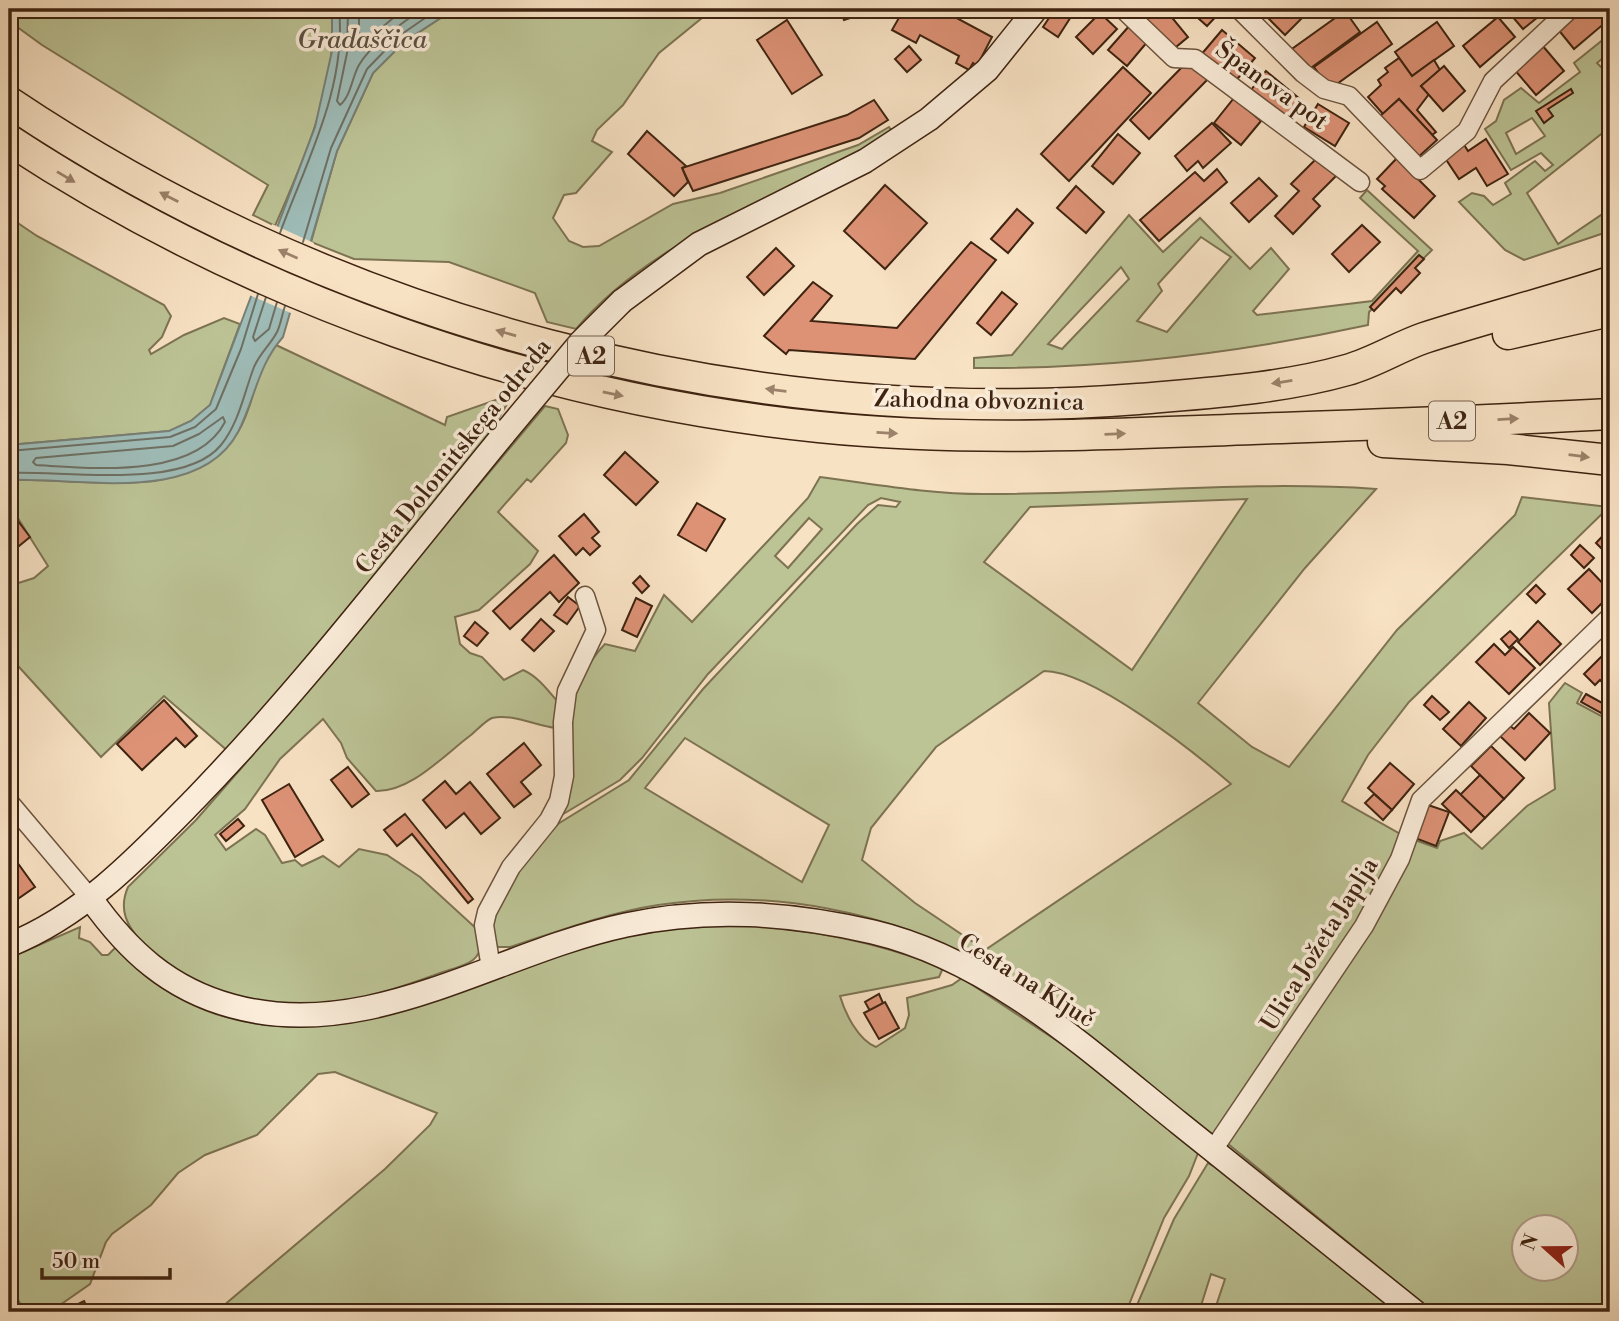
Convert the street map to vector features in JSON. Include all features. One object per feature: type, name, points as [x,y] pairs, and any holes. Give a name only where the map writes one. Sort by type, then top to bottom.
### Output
[{"type":"highway","name":"Zahodna obvoznica","points":[[9,102],[109,164],[230,228],[346,279],[482,326],[568,351],[684,376],[844,398],[982,404],[1075,403],[1213,391],[1349,370],[1427,337],[1610,282]]},
{"type":"highway","name":"Zahodna obvoznica","points":[[9,140],[99,196],[219,259],[336,309],[432,344],[542,377],[637,399],[774,422],[865,431],[981,436],[1293,428],[1610,414]]},
{"type":"highway","points":[[1349,370],[1610,311]]},
{"type":"highway","points":[[1293,428],[1389,442],[1508,449],[1610,460]]},
{"type":"street","name":"Cesta Dolomitskega odreda","points":[[9,945],[36,934],[91,899],[147,849],[268,724],[504,433],[580,343],[622,301],[699,244],[865,161],[929,119],[987,70],[1036,9]]},
{"type":"street","name":"Španova pot","points":[[1123,9],[1174,58],[1195,59],[1360,182]]},
{"type":"street","points":[[1239,9],[1303,73],[1324,89],[1349,96],[1420,170],[1466,131],[1493,81],[1570,9]]},
{"type":"street","points":[[491,968],[484,925],[487,912],[511,867],[549,820],[562,792],[563,722],[567,691],[596,630],[585,596]]},
{"type":"street","name":"Ulica Jožeta Japlja","points":[[1213,1150],[1371,915],[1400,859],[1421,800],[1610,617]]},
{"type":"street","points":[[9,802],[91,899]]},
{"type":"street","name":"Cesta na Ključ","points":[[91,899],[124,942],[172,983],[208,999],[251,1012],[327,1015],[374,1007],[423,993],[600,931],[684,915],[774,915],[877,933],[951,960],[1010,994],[1086,1048],[1415,1312]]},
{"type":"green space","points":[[9,9],[332,9],[333,37],[325,93],[308,147],[275,226],[253,215],[268,185],[42,45],[9,21]]},
{"type":"green space","points":[[445,9],[713,9],[659,53],[623,105],[597,130],[592,141],[612,152],[576,193],[564,195],[553,218],[569,241],[583,247],[599,246],[673,204],[720,193],[858,145],[889,127],[893,133],[684,242],[645,267],[609,296],[576,329],[547,322],[535,293],[449,262],[354,259],[311,242],[337,151],[373,73],[404,42],[442,17]]},
{"type":"green space","points":[[1610,34],[1610,52],[1597,63],[1610,76],[1610,127],[1527,193],[1558,244],[1610,209],[1610,231],[1524,260],[1505,250],[1459,202],[1472,193],[1484,196],[1493,205],[1511,194],[1505,183],[1535,161],[1545,171],[1553,165],[1541,153],[1511,170],[1485,129],[1496,121],[1504,100],[1521,88],[1539,103],[1580,72],[1574,63]],"holes":[[[1532,118],[1545,136],[1516,154],[1506,133]]]},
{"type":"green space","points":[[9,115],[226,239],[223,247],[153,213],[9,126]]},
{"type":"green space","points":[[1367,190],[1432,250],[1369,312],[1368,325],[1271,344],[1172,357],[1073,366],[974,368],[974,358],[1012,355],[1129,215],[1163,252],[1200,218],[1250,269],[1271,248],[1289,269],[1253,311],[1257,315],[1372,301],[1418,251],[1360,198]],"holes":[[[1201,237],[1231,257],[1167,332],[1137,321],[1162,291],[1158,284]],[[1121,267],[1129,279],[1062,349],[1048,344]]]},
{"type":"green space","points":[[9,217],[37,236],[164,305],[171,316],[162,337],[149,350],[151,354],[184,335],[224,318],[240,324],[210,405],[191,421],[170,431],[9,445]]},
{"type":"green space","points":[[276,345],[445,425],[447,417],[513,394],[487,438],[229,752],[164,696],[101,757],[9,656],[9,586],[34,578],[48,566],[9,504],[9,480],[133,483],[164,479],[192,471],[217,455],[238,432],[244,422],[263,365]]},
{"type":"green space","points":[[545,406],[558,409],[568,435],[566,443],[531,482],[527,479],[498,512],[538,551],[530,564],[479,610],[455,617],[460,644],[470,653],[482,657],[504,680],[523,670],[546,688],[557,701],[556,728],[516,718],[492,718],[414,779],[389,790],[376,791],[347,758],[341,743],[323,719],[280,759],[245,809],[215,835],[226,850],[256,829],[265,835],[282,863],[295,860],[302,866],[323,856],[339,867],[359,849],[387,855],[420,877],[479,931],[480,951],[473,960],[462,966],[386,991],[327,1004],[287,1005],[248,999],[209,987],[173,969],[157,958],[132,931],[124,910],[128,887],[196,820],[244,765]]},
{"type":"green space","points":[[820,477],[962,494],[1278,486],[1376,489],[1305,568],[1198,703],[1252,747],[1289,767],[1397,630],[1515,515],[1522,497],[1609,507],[1409,702],[1368,755],[1342,801],[1402,835],[1377,893],[1215,1134],[1212,1134],[1074,1024],[1016,984],[949,947],[869,918],[785,902],[699,900],[620,913],[510,947],[498,947],[493,941],[493,925],[500,901],[516,874],[553,827],[629,780],[703,689],[857,524],[878,505],[896,507],[900,502],[881,498],[868,505],[708,674],[642,758],[620,780],[560,816],[565,748],[573,702],[591,662],[605,644],[635,651],[664,595],[692,622],[808,498]],"holes":[[[1247,499],[1132,670],[984,562],[1030,507]],[[809,518],[822,529],[788,568],[775,556]],[[1044,671],[1088,684],[1114,698],[1168,734],[1231,784],[985,950],[915,903],[862,860],[871,828],[936,747]],[[685,738],[829,825],[802,882],[645,788]]]},
{"type":"green space","points":[[1565,683],[1582,693],[1577,703],[1601,716],[1610,701],[1610,1312],[1433,1312],[1227,1143],[1412,839],[1437,848],[1440,841],[1464,833],[1482,849],[1527,806],[1555,789],[1549,703]]},
{"type":"green space","points":[[725,923],[782,928],[836,937],[889,950],[943,968],[939,977],[840,996],[858,1032],[876,1047],[905,1028],[909,1015],[907,998],[952,985],[962,978],[1071,1050],[1198,1153],[1189,1176],[1164,1218],[1126,1312],[216,1312],[385,1169],[430,1125],[437,1113],[335,1072],[318,1074],[257,1135],[205,1155],[178,1173],[151,1205],[112,1234],[106,1242],[90,1284],[50,1312],[25,1312],[9,1284],[9,958],[80,927],[79,938],[90,942],[102,955],[108,955],[116,947],[149,979],[201,1008],[263,1025],[310,1027],[357,1021],[403,1010],[601,942],[654,931]]},
{"type":"green space","points":[[1208,1163],[1399,1312],[1214,1312],[1225,1279],[1211,1274],[1199,1312],[1134,1312],[1174,1219]]},
{"type":"water","name":"Gradaščica","points":[[332,9],[445,9],[442,17],[404,42],[373,73],[337,151],[283,337],[262,371],[238,432],[220,455],[195,470],[166,479],[134,483],[9,480],[9,445],[169,431],[191,421],[210,405],[315,127],[332,51]]},
{"type":"pier","points":[[272,224],[314,243],[293,314],[247,294]]},
{"type":"building","points":[[840,9],[878,9],[844,20]]},
{"type":"building","points":[[904,9],[940,9],[992,37],[977,66],[973,63],[969,70],[956,63],[959,56],[920,35],[916,43],[892,30]]},
{"type":"building","points":[[1055,9],[1074,12],[1058,37],[1043,27]]},
{"type":"building","points":[[1151,9],[1165,9],[1188,37],[1170,52],[1141,17]]},
{"type":"building","points":[[1188,9],[1223,9],[1207,26]]},
{"type":"building","points":[[1278,9],[1296,9],[1304,16],[1285,35],[1269,19]]},
{"type":"building","points":[[1506,9],[1548,9],[1523,29]]},
{"type":"building","points":[[1579,9],[1595,9],[1606,22],[1574,49],[1557,28]]},
{"type":"building","points":[[1345,11],[1360,32],[1304,73],[1289,51]]},
{"type":"building","points":[[1100,13],[1117,29],[1093,54],[1076,37]]},
{"type":"building","points":[[1498,17],[1515,37],[1480,67],[1463,46]]},
{"type":"building","points":[[787,20],[822,75],[792,94],[757,40]]},
{"type":"building","points":[[1377,22],[1392,44],[1330,89],[1314,67]]},
{"type":"building","points":[[1437,22],[1454,46],[1412,76],[1395,52]]},
{"type":"building","points":[[1130,25],[1148,41],[1127,66],[1108,50]]},
{"type":"building","points":[[1222,30],[1255,58],[1233,84],[1200,56]]},
{"type":"building","points":[[1542,45],[1564,71],[1536,95],[1514,69]]},
{"type":"building","points":[[909,46],[921,60],[907,72],[895,59]]},
{"type":"building","points":[[1191,58],[1210,77],[1149,139],[1130,120]]},
{"type":"building","points":[[1399,58],[1412,76],[1434,60],[1440,70],[1421,86],[1429,94],[1417,110],[1436,132],[1432,135],[1399,99],[1383,114],[1368,97],[1381,85],[1378,80],[1388,72],[1385,68]]},
{"type":"building","points":[[1444,66],[1465,91],[1443,111],[1421,86]]},
{"type":"building","points":[[1123,67],[1151,93],[1069,181],[1041,154]]},
{"type":"building","points":[[1266,71],[1301,100],[1282,124],[1247,95]]},
{"type":"building","points":[[1571,89],[1573,93],[1548,109],[1553,116],[1544,123],[1536,111]]},
{"type":"building","points":[[1234,98],[1261,121],[1241,145],[1214,123]]},
{"type":"building","points":[[1399,99],[1437,140],[1415,160],[1378,118]]},
{"type":"building","points":[[874,100],[888,120],[859,138],[693,191],[682,168],[847,115]]},
{"type":"building","points":[[1318,104],[1349,123],[1335,146],[1304,127]]},
{"type":"building","points":[[1212,123],[1231,143],[1203,168],[1198,161],[1187,171],[1175,156]]},
{"type":"building","points":[[647,131],[686,166],[682,168],[688,182],[674,196],[628,154]]},
{"type":"building","points":[[1118,134],[1140,153],[1113,184],[1092,166]]},
{"type":"building","points":[[1486,139],[1508,174],[1487,186],[1476,168],[1459,179],[1443,155],[1463,143],[1468,151]]},
{"type":"building","points":[[1320,155],[1339,173],[1313,199],[1320,206],[1293,234],[1275,216],[1299,191],[1291,184]]},
{"type":"building","points":[[1397,158],[1435,196],[1414,218],[1382,189],[1385,186],[1377,179]]},
{"type":"building","points":[[1217,169],[1227,182],[1159,241],[1140,220],[1195,172],[1204,181]]},
{"type":"building","points":[[1259,178],[1277,196],[1249,222],[1231,203]]},
{"type":"building","points":[[885,185],[927,223],[885,269],[844,231]]},
{"type":"building","points":[[1076,186],[1104,212],[1086,233],[1057,208]]},
{"type":"building","points":[[1017,209],[1033,223],[1008,253],[991,239]]},
{"type":"building","points":[[1362,225],[1380,242],[1349,272],[1332,254]]},
{"type":"building","points":[[971,242],[996,260],[915,359],[789,350],[786,354],[764,336],[813,282],[832,296],[811,321],[897,328]]},
{"type":"building","points":[[776,248],[794,266],[764,295],[747,277]]},
{"type":"building","points":[[1419,255],[1424,259],[1415,268],[1420,273],[1401,293],[1396,288],[1374,311],[1370,307]]},
{"type":"building","points":[[1002,292],[1017,304],[991,335],[977,323]]},
{"type":"building","points":[[625,452],[658,482],[636,505],[604,475]]},
{"type":"building","points":[[697,503],[725,519],[706,551],[678,535]]},
{"type":"building","points":[[9,509],[30,537],[14,550],[9,544]]},
{"type":"building","points":[[584,514],[599,532],[592,538],[600,546],[590,555],[583,548],[576,555],[559,536]]},
{"type":"building","points":[[1610,528],[1610,557],[1596,543]]},
{"type":"building","points":[[1580,545],[1594,558],[1584,568],[1571,555]]},
{"type":"building","points":[[554,555],[579,583],[559,602],[550,592],[510,629],[493,611]]},
{"type":"building","points":[[1589,569],[1610,591],[1610,595],[1592,613],[1568,589]]},
{"type":"building","points":[[640,576],[649,586],[642,593],[633,583]]},
{"type":"building","points":[[1536,585],[1545,594],[1536,603],[1527,594]]},
{"type":"building","points":[[568,597],[580,606],[567,624],[554,615]]},
{"type":"building","points":[[636,598],[652,606],[637,637],[622,630]]},
{"type":"building","points":[[541,619],[554,631],[534,651],[522,640]]},
{"type":"building","points":[[1538,621],[1561,644],[1540,665],[1518,642]]},
{"type":"building","points":[[475,622],[488,633],[477,646],[464,636]]},
{"type":"building","points":[[1510,631],[1518,639],[1509,648],[1501,639]]},
{"type":"building","points":[[1494,644],[1505,655],[1513,647],[1535,668],[1509,694],[1476,662]]},
{"type":"building","points":[[1602,656],[1610,665],[1609,689],[1600,680],[1595,685],[1584,674]]},
{"type":"building","points":[[1586,694],[1606,705],[1601,713],[1581,702]]},
{"type":"building","points":[[1432,696],[1449,712],[1440,720],[1424,705]]},
{"type":"building","points":[[164,700],[197,736],[185,747],[176,738],[142,770],[117,744]]},
{"type":"building","points":[[1469,702],[1486,718],[1461,746],[1443,729]]},
{"type":"building","points":[[1529,713],[1550,733],[1525,760],[1499,735],[1509,725],[1514,729]]},
{"type":"building","points":[[524,743],[541,765],[521,782],[531,794],[514,807],[487,774]]},
{"type":"building","points":[[1491,746],[1524,778],[1504,799],[1471,766]]},
{"type":"building","points":[[1390,763],[1414,784],[1392,810],[1368,788]]},
{"type":"building","points":[[348,767],[369,794],[352,807],[331,780]]},
{"type":"building","points":[[1480,775],[1504,799],[1485,818],[1460,795]]},
{"type":"building","points":[[445,781],[456,794],[470,782],[500,818],[481,834],[464,813],[446,828],[423,800]]},
{"type":"building","points":[[289,784],[323,840],[295,857],[262,800]]},
{"type":"building","points":[[1456,790],[1485,818],[1471,832],[1442,804]]},
{"type":"building","points":[[1374,794],[1392,810],[1383,820],[1365,803]]},
{"type":"building","points":[[1428,805],[1449,812],[1436,846],[1415,838]]},
{"type":"building","points":[[405,814],[473,899],[468,903],[412,834],[397,846],[384,830]]},
{"type":"building","points":[[238,819],[244,826],[226,841],[220,834]]},
{"type":"building","points":[[9,851],[35,887],[9,905]]},
{"type":"building","points":[[879,994],[883,1003],[870,1011],[865,1002]]},
{"type":"building","points":[[885,1002],[899,1028],[879,1039],[864,1013]]},
{"type":"building","points":[[84,1301],[89,1312],[62,1312]]}]
